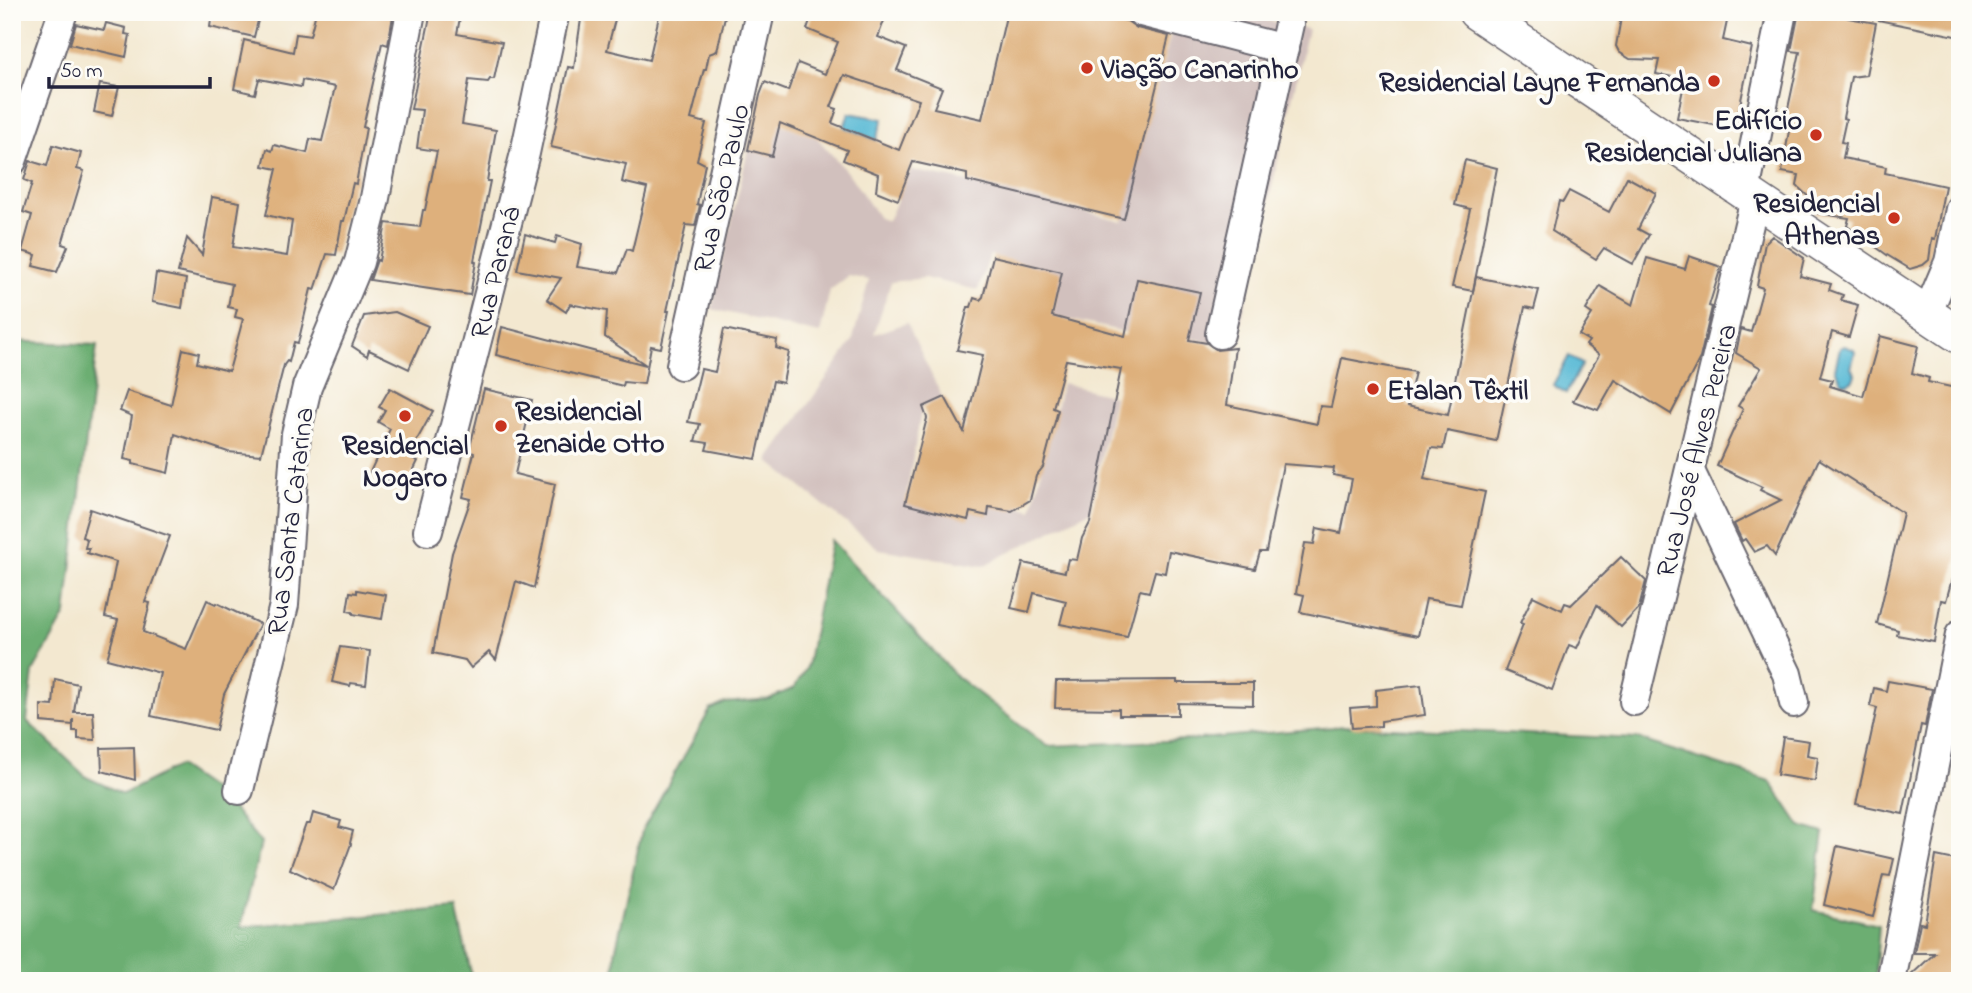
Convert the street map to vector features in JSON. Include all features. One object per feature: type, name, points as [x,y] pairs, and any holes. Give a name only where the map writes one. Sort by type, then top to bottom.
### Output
[{"type":"main road","points":[[1476,12],[1960,336]]},
{"type":"street","points":[[12,161],[63,12]]},
{"type":"street","name":"Rua Santa Catarina","points":[[239,790],[284,605],[296,434],[307,387],[359,262],[374,203],[411,12]]},
{"type":"street","name":"Rua Paraná","points":[[428,531],[525,153],[555,12]]},
{"type":"street","name":"Rua São Paulo","points":[[681,365],[760,12]]},
{"type":"street","points":[[1141,12],[1286,36],[1220,334]]},
{"type":"street","name":"Rua José Alves Pereira","points":[[1634,701],[1690,471],[1750,195],[1782,12]]},
{"type":"street","points":[[1927,314],[1948,262],[1960,209]]},
{"type":"street","points":[[1690,471],[1787,674],[1794,703]]},
{"type":"street","points":[[1891,981],[1960,635]]},
{"type":"shaded area","points":[[1146,12],[1260,12],[1259,19],[1308,29],[1235,348],[1190,338],[1199,293],[1138,279],[1125,332],[1053,316],[1062,272],[990,255],[978,290],[925,278],[891,282],[874,334],[907,323],[942,397],[922,406],[905,503],[967,518],[975,496],[1032,510],[1062,383],[1114,396],[1090,511],[983,566],[879,549],[768,461],[852,342],[869,280],[849,276],[830,290],[820,334],[712,309],[748,150],[772,155],[780,124],[817,138],[849,174],[879,218],[888,221],[911,170],[1122,221],[1171,33]]},
{"type":"green space","points":[[12,341],[97,345],[66,614],[33,672],[27,721],[86,777],[123,794],[178,766],[223,797],[261,843],[241,927],[456,908],[473,981],[12,981]]},
{"type":"green space","points":[[831,540],[957,677],[1047,746],[1188,740],[1345,726],[1638,739],[1770,781],[1800,826],[1824,833],[1813,910],[1879,925],[1875,981],[614,981],[615,953],[642,831],[710,710],[725,703],[769,699],[794,688],[807,667]]},
{"type":"water","points":[[849,113],[883,119],[876,140],[844,128]]},
{"type":"water","points":[[1844,346],[1855,352],[1851,368],[1855,374],[1853,380],[1848,383],[1842,382],[1835,369],[1840,348]]},
{"type":"water","points":[[1569,356],[1582,364],[1566,393],[1553,385]]},
{"type":"building","points":[[212,12],[260,12],[254,37],[210,27]]},
{"type":"building","points":[[316,12],[376,12],[393,16],[388,45],[382,43],[363,127],[366,128],[356,184],[353,183],[342,221],[336,255],[327,254],[315,290],[311,289],[298,343],[294,342],[289,362],[284,365],[261,455],[228,452],[175,434],[168,473],[133,464],[133,461],[124,459],[132,416],[120,411],[127,391],[171,405],[183,349],[199,353],[197,363],[229,371],[243,319],[235,317],[237,309],[228,307],[232,284],[178,272],[187,238],[202,255],[212,197],[240,202],[233,247],[287,256],[292,221],[266,215],[277,169],[263,166],[267,149],[272,151],[274,145],[307,153],[310,139],[322,141],[335,87],[302,80],[301,87],[259,79],[255,94],[234,89],[244,40],[293,52],[296,34],[310,36]]},
{"type":"building","points":[[431,12],[461,12],[457,34],[502,42],[494,79],[488,82],[469,80],[462,124],[496,130],[470,295],[370,280],[377,260],[379,261],[386,223],[420,227],[425,210],[437,151],[417,148],[422,110],[411,109]]},
{"type":"building","points":[[582,12],[617,12],[607,50],[649,60],[660,12],[726,12],[717,51],[709,54],[691,119],[706,123],[697,160],[705,164],[697,204],[700,205],[695,226],[686,225],[661,348],[651,346],[644,384],[624,382],[623,386],[496,355],[502,327],[646,365],[605,337],[607,311],[570,304],[566,312],[547,299],[561,278],[517,270],[525,234],[555,243],[557,236],[582,244],[577,267],[618,273],[627,249],[632,251],[647,188],[622,182],[626,164],[551,147],[568,67],[574,68]]},
{"type":"building","points":[[813,12],[869,12],[885,18],[878,37],[906,48],[897,70],[942,88],[934,108],[982,119],[1007,12],[1094,12],[1127,21],[1137,28],[1169,36],[1124,219],[967,181],[967,174],[913,162],[898,200],[876,191],[878,174],[843,160],[847,150],[780,123],[772,156],[748,150],[765,82],[788,91],[798,63],[825,74],[838,42],[807,29]],"holes":[[[844,75],[919,100],[899,150],[832,123],[837,109],[831,107]]]},
{"type":"building","points":[[1622,12],[1729,12],[1723,40],[1752,47],[1735,129],[1677,118],[1685,79],[1656,74],[1659,60],[1630,59],[1619,52],[1616,46]]},
{"type":"building","points":[[1799,12],[1849,12],[1848,18],[1876,23],[1866,75],[1851,77],[1843,118],[1846,119],[1841,142],[1846,143],[1843,158],[1886,167],[1885,173],[1945,186],[1935,239],[1932,238],[1929,260],[1923,265],[1910,269],[1887,255],[1847,226],[1849,218],[1815,213],[1816,204],[1797,186],[1799,175],[1782,172],[1791,119],[1786,118],[1800,52],[1791,51]]},
{"type":"building","points":[[1879,12],[1960,12],[1960,37],[1878,20]]},
{"type":"building","points":[[106,23],[126,28],[125,34],[130,35],[126,57],[70,44],[76,24],[104,30]]},
{"type":"building","points":[[100,84],[119,87],[112,116],[94,112]]},
{"type":"building","points":[[53,145],[81,153],[77,169],[84,171],[62,244],[68,246],[57,272],[33,266],[36,255],[22,251],[32,215],[23,212],[32,183],[24,180],[30,161],[47,166]]},
{"type":"building","points":[[1465,160],[1497,168],[1473,291],[1452,287],[1470,209],[1455,205]]},
{"type":"building","points":[[1627,177],[1656,193],[1638,229],[1649,235],[1633,264],[1604,248],[1596,259],[1552,231],[1559,201],[1563,202],[1569,191],[1609,212]]},
{"type":"building","points":[[1772,236],[1804,258],[1800,276],[1831,284],[1829,290],[1843,295],[1841,300],[1858,305],[1849,337],[1832,332],[1820,377],[1832,380],[1830,386],[1863,396],[1880,336],[1918,346],[1912,373],[1929,378],[1928,382],[1960,389],[1960,549],[1946,601],[1941,600],[1934,642],[1897,635],[1898,630],[1877,624],[1903,513],[1819,459],[1775,556],[1767,546],[1754,552],[1745,539],[1742,541],[1734,524],[1781,500],[1760,490],[1762,487],[1717,466],[1743,409],[1738,406],[1761,368],[1736,353],[1741,329],[1751,332],[1763,288],[1757,286],[1765,243]]},
{"type":"building","points":[[993,256],[1062,272],[1052,316],[1125,336],[1137,279],[1200,292],[1189,340],[1207,343],[1217,350],[1235,348],[1227,405],[1317,424],[1320,406],[1331,407],[1342,358],[1415,372],[1407,406],[1448,415],[1476,277],[1539,290],[1534,309],[1525,307],[1496,441],[1447,431],[1443,449],[1431,448],[1424,479],[1485,492],[1461,605],[1426,599],[1418,636],[1300,612],[1304,595],[1296,593],[1305,543],[1314,544],[1317,528],[1341,533],[1352,479],[1333,475],[1334,468],[1283,464],[1266,552],[1260,552],[1255,569],[1169,551],[1165,573],[1155,571],[1149,592],[1140,590],[1127,637],[1060,624],[1066,601],[1034,593],[1029,612],[1011,608],[1023,563],[1065,572],[1068,559],[1077,560],[1082,538],[1090,523],[1121,369],[1066,360],[1053,408],[1058,410],[1043,467],[1036,476],[1030,500],[1012,511],[989,507],[988,516],[970,512],[968,520],[905,504],[927,418],[923,407],[945,397],[964,432],[983,355],[957,350],[968,307],[971,307],[974,298],[980,300],[983,297]]},
{"type":"building","points":[[1689,256],[1721,267],[1709,306],[1712,307],[1700,358],[1671,414],[1615,380],[1598,410],[1573,401],[1599,355],[1586,345],[1589,341],[1579,335],[1592,314],[1586,310],[1600,286],[1633,305],[1647,258],[1685,269]]},
{"type":"building","points":[[156,273],[186,279],[182,308],[152,302]]},
{"type":"building","points":[[395,312],[428,326],[409,369],[369,350],[367,356],[352,346],[364,316]]},
{"type":"building","points":[[724,329],[777,340],[776,348],[789,352],[783,383],[773,381],[756,459],[706,450],[708,443],[695,441],[700,424],[688,422],[701,369],[715,372]]},
{"type":"building","points":[[390,388],[433,411],[408,456],[418,461],[405,488],[370,472],[390,429],[378,422],[385,410],[379,407]]},
{"type":"building","points":[[484,389],[532,400],[515,474],[555,484],[534,588],[516,581],[496,660],[489,652],[471,668],[465,660],[433,653],[452,553],[471,499],[463,497],[474,453],[469,451]]},
{"type":"building","points":[[90,509],[170,536],[145,602],[150,603],[143,632],[186,649],[207,600],[260,624],[224,694],[216,730],[151,716],[160,673],[107,659],[118,620],[105,617],[116,562],[87,553],[87,539],[82,537]]},
{"type":"building","points":[[1621,557],[1646,581],[1639,608],[1621,627],[1597,605],[1577,648],[1569,645],[1552,690],[1505,671],[1523,624],[1520,623],[1533,596],[1562,610],[1565,603],[1571,605]]},
{"type":"building","points":[[357,590],[386,595],[382,619],[347,611],[350,592],[357,593]]},
{"type":"building","points":[[340,647],[370,651],[366,685],[351,683],[350,686],[332,682]]},
{"type":"building","points":[[55,679],[78,684],[74,712],[93,712],[95,740],[78,739],[78,731],[73,731],[73,725],[41,722],[41,705],[53,706]]},
{"type":"building","points":[[1177,680],[1177,683],[1253,683],[1253,705],[1178,703],[1178,715],[1119,715],[1119,709],[1055,708],[1056,681]]},
{"type":"building","points":[[1888,681],[1932,689],[1925,726],[1921,725],[1903,814],[1856,804],[1877,708],[1870,706],[1874,688],[1886,691]]},
{"type":"building","points":[[1421,685],[1425,715],[1381,721],[1381,726],[1352,728],[1350,708],[1376,706],[1376,690]]},
{"type":"building","points":[[1783,737],[1809,741],[1807,755],[1818,757],[1815,781],[1777,775]]},
{"type":"building","points":[[134,747],[135,780],[102,771],[101,748]]},
{"type":"building","points":[[313,813],[341,821],[339,827],[353,831],[334,890],[290,869],[306,824],[310,824]]},
{"type":"building","points":[[1837,846],[1894,859],[1890,876],[1883,875],[1873,917],[1824,905]]},
{"type":"building","points":[[1936,856],[1960,861],[1960,981],[1908,981],[1935,953],[1914,953],[1920,923],[1925,924]]},
{"type":"place","name":"Viação Canarinho","points":[[1087,68]]},
{"type":"place","name":"Residencial Layne Fernanda","points":[[1714,81]]},
{"type":"place","name":"Edifício Residencial Juliana","points":[[1816,135]]},
{"type":"place","name":"Residencial Athenas","points":[[1894,218]]},
{"type":"place","name":"Etalan Têxtil","points":[[1373,389]]},
{"type":"place","name":"Residencial Nogaro","points":[[405,416]]},
{"type":"place","name":"Residencial Zenaide Otto","points":[[501,426]]}]
